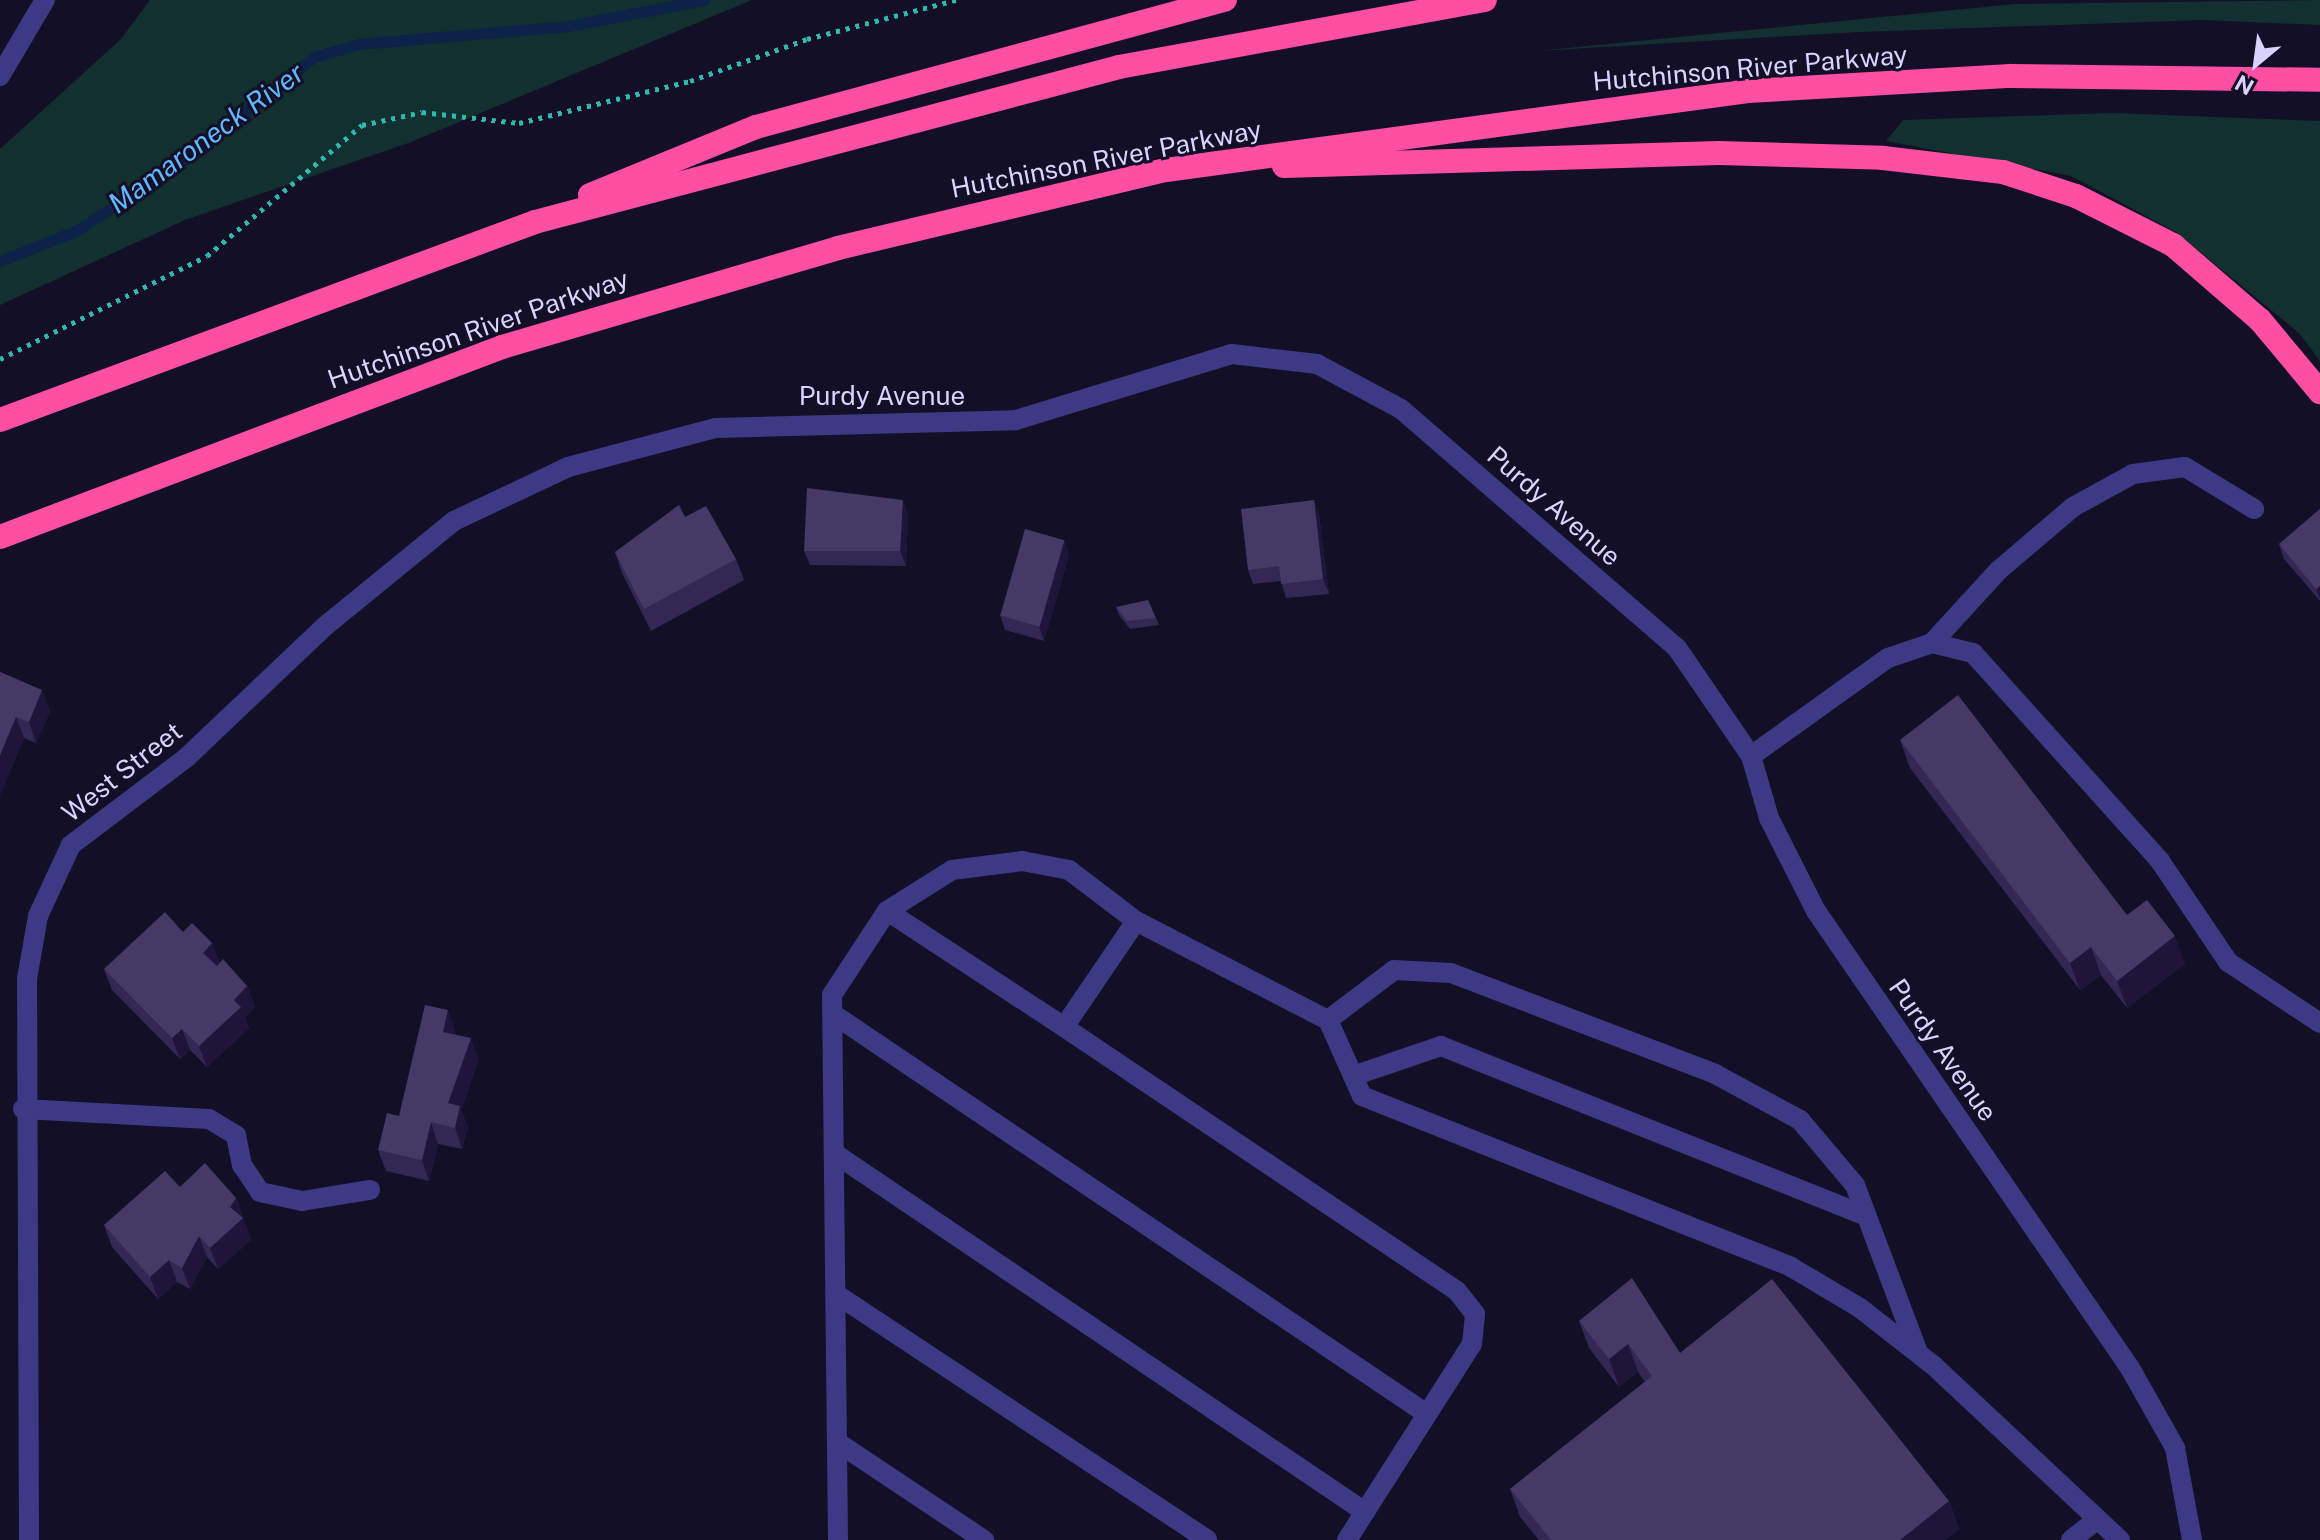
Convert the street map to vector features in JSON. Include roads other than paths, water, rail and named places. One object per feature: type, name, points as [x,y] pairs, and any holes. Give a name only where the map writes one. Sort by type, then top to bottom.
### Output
[{"type":"highway","points":[[535,222],[656,163],[756,127],[1225,0]]},
{"type":"highway","points":[[0,420],[535,222],[1119,67],[1485,0]]},
{"type":"highway","name":"Hutchinson River Parkway","points":[[0,537],[515,342],[838,248],[1166,170],[1748,91],[2011,76],[2320,80]]},
{"type":"highway","points":[[1166,170],[1719,153],[1883,158],[2003,172],[2087,200],[2173,245],[2260,320],[2320,392]]},
{"type":"street","points":[[0,76],[45,0]]},
{"type":"street","name":"Purdy Avenue","points":[[408,559],[454,521],[568,467],[716,428],[1016,420],[1232,354],[1317,364],[1401,409],[1677,648],[1751,756],[1769,818],[1816,911],[2130,1368],[2175,1448],[2192,1540]]},
{"type":"street","points":[[1751,756],[1888,658],[1932,643],[2041,534],[2133,474],[2185,467],[2254,509]]},
{"type":"street","name":"West Street","points":[[29,1540],[23,1109],[33,942],[71,845],[186,758],[408,559]]},
{"type":"street","points":[[1932,643],[1973,653],[2006,683],[2160,861],[2228,962],[2320,1023]]},
{"type":"street","points":[[838,1540],[832,995],[887,911],[952,870],[1022,861],[1069,870],[1136,921],[1328,1020],[1362,1096],[1388,1109],[1791,1267],[1918,1353],[2120,1540]]},
{"type":"street","points":[[887,911],[1457,1291],[1475,1314],[1472,1344],[1347,1540]]},
{"type":"street","points":[[1064,1027],[1136,921]]},
{"type":"street","points":[[1328,1020],[1394,970],[1451,973],[1715,1074],[1800,1120],[1855,1185],[1918,1353]]},
{"type":"street","points":[[833,1014],[1427,1414]]},
{"type":"street","points":[[1353,1076],[1441,1046],[1866,1216]]},
{"type":"street","points":[[23,1109],[209,1119],[236,1135],[242,1165],[260,1192],[302,1201],[370,1190]]},
{"type":"street","points":[[834,1153],[1365,1512]]},
{"type":"street","points":[[836,1294],[1207,1540]]},
{"type":"street","points":[[837,1442],[984,1540]]},
{"type":"street","points":[[2071,1540],[2098,1519]]},
{"type":"waterway","name":"Mamaroneck River","points":[[0,261],[76,231],[203,147],[314,57],[359,44],[567,26],[705,0]]}]
